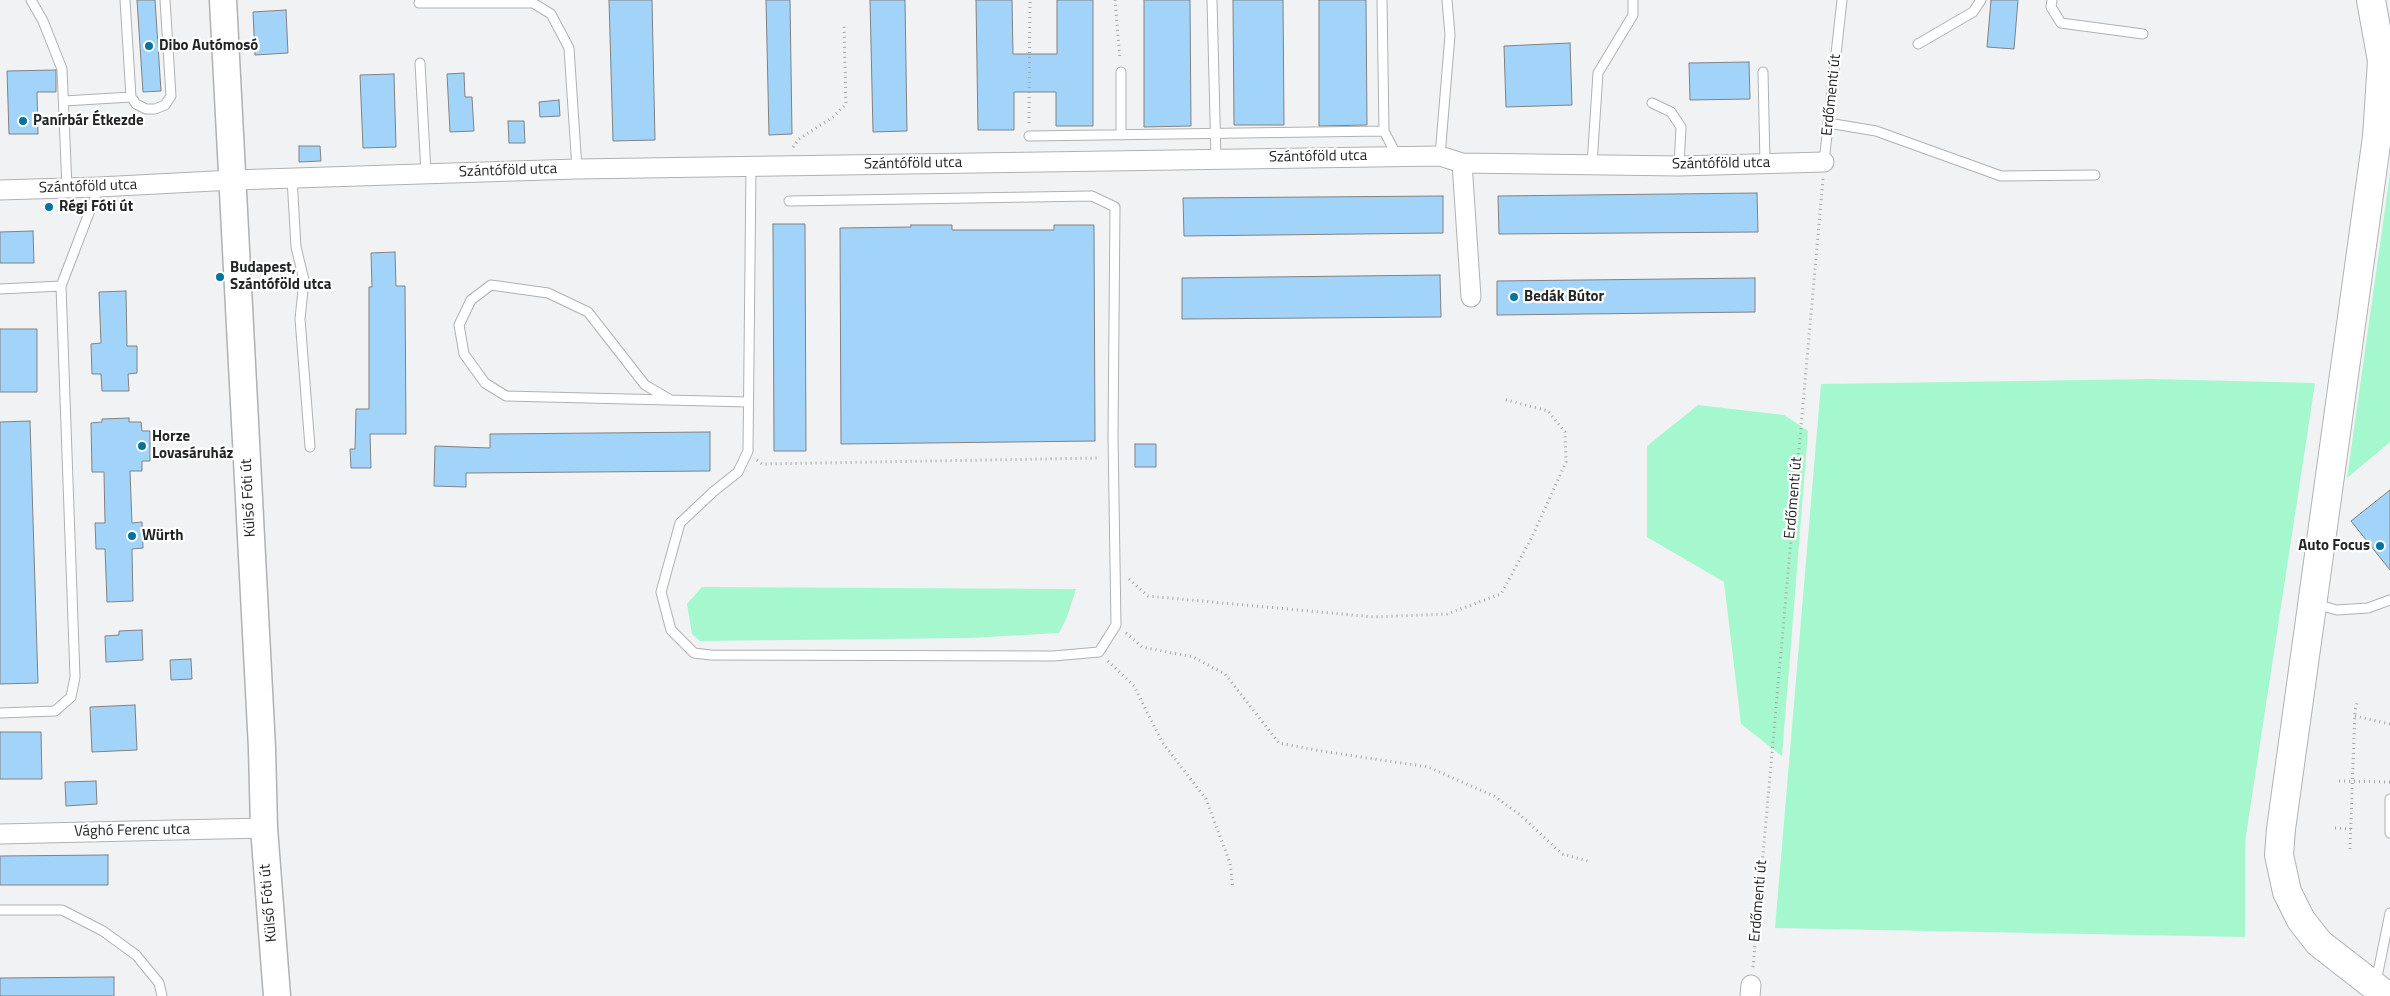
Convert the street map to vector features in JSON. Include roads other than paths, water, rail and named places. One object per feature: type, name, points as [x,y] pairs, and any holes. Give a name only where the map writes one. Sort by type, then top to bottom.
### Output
[{"type":"highway","points":[[2372,3],[2390,32]]},
{"type":"highway","points":[[2372,3],[2382,61],[2384,130],[2312,603],[2279,855],[2287,892],[2300,920],[2319,943],[2381,990]]},
{"type":"main road","name":"Külső Fóti út","points":[[223,0],[262,748],[264,828],[277,996]]},
{"type":"street","name":"Szántóföld utca","points":[[0,190],[576,168],[751,167],[1397,156],[1440,156],[1462,163],[1679,166],[1824,162]]},
{"type":"street","points":[[1462,163],[1471,297]]},
{"type":"street","name":"Vághó Ferenc utca","points":[[0,834],[264,828]]},
{"type":"lane","points":[[31,0],[43,21],[62,69],[67,188]]},
{"type":"lane","points":[[125,0],[131,97],[141,107],[155,109],[165,105],[172,96],[165,0]]},
{"type":"lane","points":[[1212,0],[1216,159]]},
{"type":"lane","points":[[1382,0],[1384,131],[1397,156]]},
{"type":"lane","points":[[1440,156],[1450,35],[1447,0]]},
{"type":"lane","points":[[1592,164],[1598,73],[1633,15],[1633,0]]},
{"type":"lane","name":"Erdőmenti út","points":[[1824,162],[1842,0]]},
{"type":"lane","points":[[1918,44],[1973,12],[1981,0]]},
{"type":"lane","points":[[2052,0],[2051,7],[2061,23],[2143,34]]},
{"type":"lane","points":[[419,3],[533,3],[551,14],[569,48],[576,168]]},
{"type":"lane","points":[[420,63],[426,173]]},
{"type":"lane","points":[[1121,72],[1121,135]]},
{"type":"lane","points":[[1762,72],[1765,163]]},
{"type":"lane","points":[[64,101],[131,97]]},
{"type":"lane","points":[[1652,103],[1671,112],[1681,127],[1679,166]]},
{"type":"lane","points":[[1828,123],[1876,131],[2001,176],[2095,175]]},
{"type":"lane","points":[[1029,136],[1384,131]]},
{"type":"lane","points":[[751,167],[748,451],[738,472],[680,523],[661,592],[671,630],[694,653],[1054,656],[1098,652],[1116,625],[1114,458],[1115,207],[1092,196],[789,201]]},
{"type":"lane","points":[[292,178],[296,247],[304,280],[300,319],[310,447]]},
{"type":"lane","points":[[0,713],[55,711],[71,697],[75,677],[61,286],[99,187]]},
{"type":"lane","points":[[0,288],[61,286]]},
{"type":"lane","points":[[669,399],[645,386],[588,312],[548,293],[491,286],[470,300],[459,325],[464,354],[485,383],[506,396],[748,402]]},
{"type":"lane","points":[[2312,603],[2337,610],[2368,608],[2390,600]]},
{"type":"lane","points":[[2390,798],[2390,833]]},
{"type":"lane","points":[[0,910],[62,910],[95,927],[136,955],[159,983],[162,996]]},
{"type":"lane","points":[[2381,990],[2390,913]]},
{"type":"place","name":"Dibo Autómosó","points":[[149,46]]},
{"type":"place","name":"Panírbár Étkezde","points":[[23,121]]},
{"type":"place","name":"Régi Fóti út","points":[[49,207]]},
{"type":"place","name":"Budapest, Szántóföld utca","points":[[220,277]]},
{"type":"place","name":"Bedák Bútor","points":[[1514,297]]},
{"type":"place","name":"Horze Lovasáruház","points":[[142,446]]},
{"type":"place","name":"Würth","points":[[132,536]]},
{"type":"place","name":"Auto Focus","points":[[2380,546]]}]
